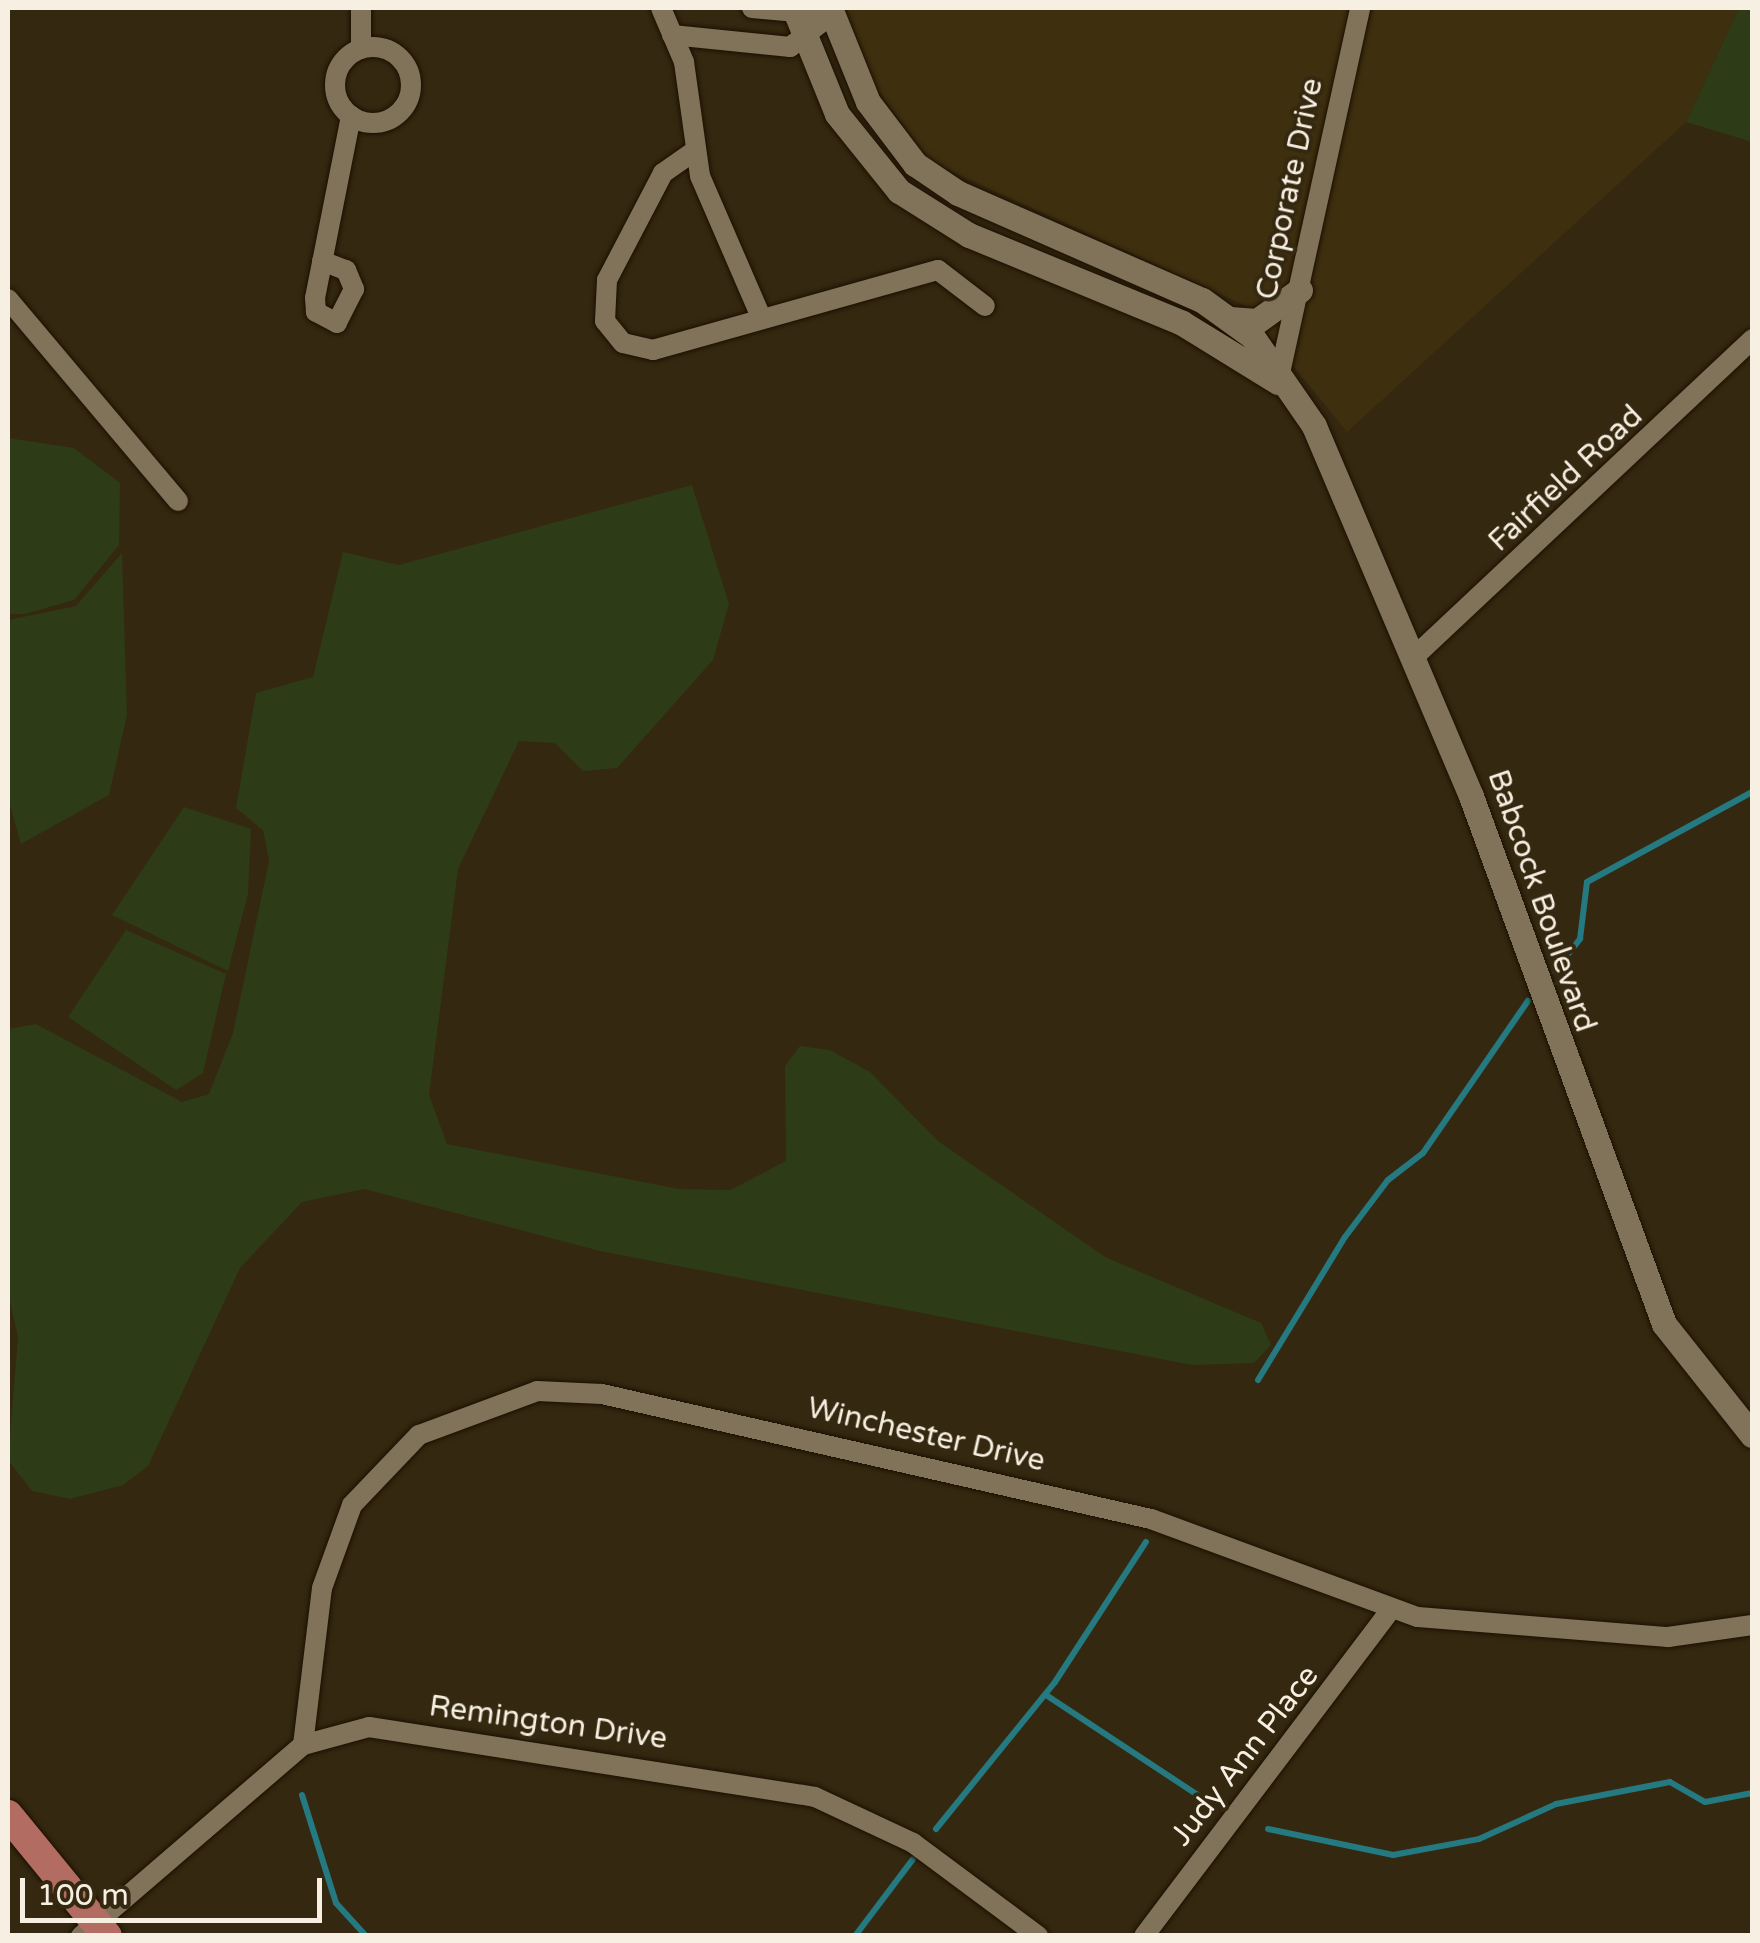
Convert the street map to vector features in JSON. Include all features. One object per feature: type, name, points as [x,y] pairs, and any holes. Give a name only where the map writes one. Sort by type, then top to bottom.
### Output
[{"type":"main road","points":[[8,1815],[95,1931]]},
{"type":"street","points":[[322,261],[351,116],[336,76],[361,49],[361,8]]},
{"type":"street","points":[[661,8],[672,35],[693,152],[762,319]]},
{"type":"street","points":[[752,8],[830,11]]},
{"type":"street","name":"Corporate Drive","points":[[1278,382],[1360,8]]},
{"type":"street","name":"Babcock Boulevard","points":[[794,9],[803,42],[854,143],[923,209],[1182,323],[1278,382]]},
{"type":"street","points":[[672,35],[754,47],[803,42],[830,11]]},
{"type":"street","name":"Babcock Boulevard","points":[[830,11],[881,124],[932,178],[1230,319],[1262,347],[1278,382],[1328,450],[1415,656],[1664,1324],[1752,1434]]},
{"type":"street","points":[[351,116],[392,118],[410,87],[396,55],[361,49]]},
{"type":"street","points":[[693,152],[657,183],[607,280],[605,321],[623,343],[653,350],[938,270],[986,306]]},
{"type":"street","points":[[1230,319],[1258,321],[1300,290]]},
{"type":"street","points":[[8,299],[178,501]]},
{"type":"street","name":"Fairfield Road","points":[[1415,656],[1752,339]]},
{"type":"street","name":"Winchester Drive","points":[[304,1745],[320,1599],[352,1505],[418,1435],[536,1391],[602,1394],[1152,1520],[1390,1611],[1668,1637],[1752,1625]]},
{"type":"street","name":"Judy Ann Place","points":[[1144,1936],[1390,1611]]},
{"type":"street","name":"Remington Drive","points":[[95,1931],[304,1745],[369,1727],[801,1794],[913,1843],[1038,1936]]},
{"type":"shaded area","points":[[840,8],[1739,8],[1686,122],[1347,432],[1244,305],[931,162],[865,74]]},
{"type":"green space","points":[[1739,8],[1752,8],[1752,142],[1686,122]]},
{"type":"green space","points":[[8,438],[74,448],[120,483],[119,545],[74,600],[25,614],[8,614]]},
{"type":"green space","points":[[692,485],[729,604],[713,660],[617,768],[583,771],[555,743],[519,741],[458,869],[429,1095],[447,1144],[679,1189],[730,1190],[786,1161],[785,1066],[800,1046],[830,1050],[870,1072],[938,1141],[1105,1257],[1261,1323],[1271,1345],[1254,1363],[1192,1365],[600,1251],[364,1189],[302,1202],[240,1268],[148,1466],[123,1485],[70,1499],[32,1491],[8,1460],[18,1337],[8,1293],[8,1029],[36,1024],[182,1102],[209,1094],[233,1033],[269,861],[263,830],[236,808],[256,693],[313,677],[343,552],[399,565]]},
{"type":"green space","points":[[122,553],[127,715],[109,795],[21,844],[8,798],[8,620],[76,606]]},
{"type":"green space","points":[[184,807],[251,829],[248,894],[228,971],[112,915]]},
{"type":"green space","points":[[126,930],[226,974],[203,1073],[176,1090],[68,1017]]},
{"type":"waterway","points":[[1555,971],[1580,939],[1587,882],[1752,792]]},
{"type":"waterway","points":[[1258,1380],[1345,1237],[1388,1180],[1423,1153],[1528,1001]]},
{"type":"waterway","points":[[936,1829],[1055,1682],[1146,1542]]},
{"type":"waterway","points":[[1046,1695],[1211,1804]]},
{"type":"waterway","points":[[1268,1829],[1393,1855],[1479,1839],[1556,1804],[1670,1782],[1705,1802],[1752,1793]]},
{"type":"waterway","points":[[302,1795],[336,1903],[366,1936]]},
{"type":"waterway","points":[[855,1936],[913,1859]]}]
